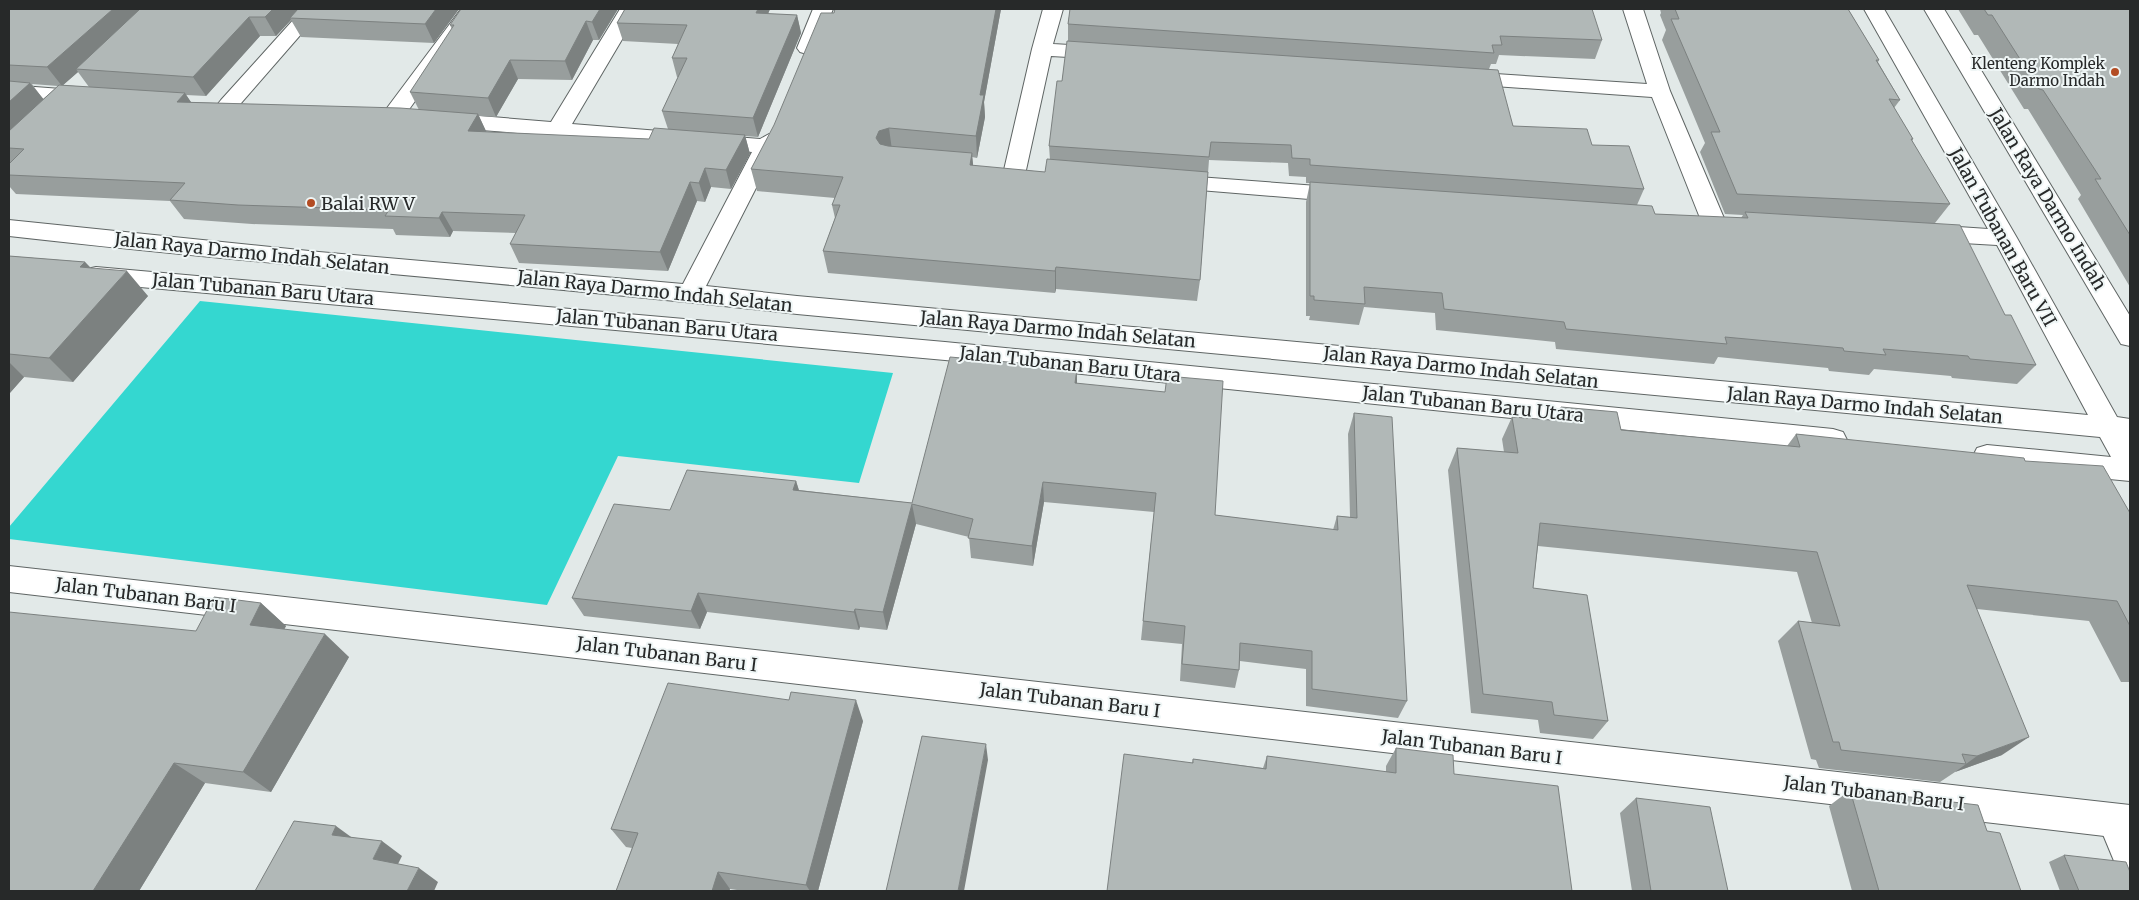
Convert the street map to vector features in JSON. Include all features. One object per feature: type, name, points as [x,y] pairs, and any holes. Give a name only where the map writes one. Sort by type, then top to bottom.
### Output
[{"type":"street","points":[[256,107],[218,104],[314,9]]},
{"type":"street","points":[[471,9],[400,117],[767,146]]},
{"type":"street","points":[[558,129],[630,9]]},
{"type":"street","points":[[800,64],[823,9]]},
{"type":"street","points":[[1015,170],[1042,49],[1053,9]]},
{"type":"street","points":[[1633,9],[1660,91],[1714,223]]},
{"type":"street","name":"Jalan Tubanan Baru VII","points":[[1874,9],[2005,238],[2119,428],[2130,466]]},
{"type":"street","name":"Jalan Raya Darmo Indah","points":[[1934,9],[2130,337]]},
{"type":"street","points":[[1042,49],[1122,55]]},
{"type":"street","points":[[45,116],[89,75]]},
{"type":"street","points":[[1451,77],[1660,91]]},
{"type":"street","points":[[9,91],[105,98]]},
{"type":"street","points":[[690,293],[767,146],[778,118]]},
{"type":"street","points":[[1152,181],[1369,197]]},
{"type":"street","name":"Jalan Raya Darmo Indah Selatan","points":[[9,228],[319,260],[690,293],[807,306],[1586,380],[2119,428]]},
{"type":"street","points":[[1906,232],[2005,238]]},
{"type":"street","name":"Jalan Tubanan Baru Utara","points":[[68,272],[646,323],[1241,371],[1854,442]]},
{"type":"street","points":[[1962,453],[2130,470]]},
{"type":"street","name":"Jalan Tubanan Baru I","points":[[9,579],[2121,821]]},
{"type":"lane","points":[[2121,821],[2130,862]]},
{"type":"shaded area","points":[[200,301],[893,373],[859,483],[618,456],[547,605],[9,539],[9,527]]},
{"type":"building","points":[[9,9],[113,9],[47,67],[9,65]]},
{"type":"building","points":[[140,9],[273,9],[265,17],[249,17],[193,77],[76,69]]},
{"type":"building","points":[[298,9],[436,9],[425,24],[290,18]]},
{"type":"building","points":[[461,9],[600,9],[592,22],[586,21],[565,61],[510,60],[488,98],[410,92],[454,25],[450,25]]},
{"type":"building","points":[[625,9],[758,9],[756,13],[797,15],[753,118],[662,111],[687,58],[672,58],[687,25],[617,23]]},
{"type":"building","points":[[835,9],[996,9],[980,95],[984,95],[976,136],[889,128],[879,131],[876,138],[880,144],[972,153],[970,165],[1045,172],[1047,159],[1208,172],[1200,280],[1056,267],[1055,271],[823,251],[840,205],[832,205],[843,177],[751,169],[774,125],[821,13],[834,13]]},
{"type":"building","points":[[1070,9],[1592,9],[1602,40],[1500,36],[1502,45],[1492,45],[1494,53],[1068,24]]},
{"type":"building","points":[[1675,9],[1848,9],[1879,60],[1876,60],[1900,100],[1889,99],[1950,204],[1737,194],[1711,132],[1720,132],[1671,19],[1679,19]]},
{"type":"building","points":[[1984,9],[2130,9],[2130,235],[2095,179],[2101,179],[2043,90],[2039,89],[1992,15],[1988,15]]},
{"type":"building","points":[[1067,41],[1498,70],[1513,126],[1587,129],[1592,145],[1629,146],[1644,189],[1310,165],[1310,159],[1292,158],[1291,145],[1211,142],[1209,157],[1049,146],[1057,81],[1062,81]]},
{"type":"building","points":[[9,81],[30,83],[9,102]]},
{"type":"building","points":[[59,85],[185,93],[177,102],[400,108],[478,114],[468,131],[649,139],[654,128],[745,135],[726,170],[705,168],[699,183],[690,182],[660,252],[510,244],[525,215],[442,212],[439,218],[385,216],[389,210],[238,205],[170,200],[185,183],[9,175],[9,164],[24,149],[9,148],[9,131]]},
{"type":"building","points":[[1310,182],[1652,206],[1655,214],[1748,218],[1745,212],[1960,225],[2005,315],[2011,315],[2036,365],[1970,359],[1968,356],[1883,349],[1886,355],[1844,351],[1843,348],[1725,337],[1727,344],[1566,329],[1564,322],[1444,309],[1442,293],[1364,287],[1365,304],[1314,300],[1314,296],[1310,296]]},
{"type":"building","points":[[9,256],[85,262],[80,267],[127,271],[49,358],[9,354]]},
{"type":"building","points":[[950,357],[1077,368],[1075,383],[1165,392],[1167,376],[1223,381],[1215,515],[1338,530],[1337,516],[1357,518],[1354,413],[1392,417],[1407,701],[1312,689],[1312,651],[1240,643],[1239,670],[1182,664],[1185,626],[1143,621],[1156,493],[1043,482],[1032,546],[968,538],[973,519],[912,504],[883,612],[855,609],[854,612],[698,593],[691,611],[572,598],[614,504],[670,510],[687,470],[796,481],[793,490],[912,503]]},
{"type":"building","points":[[1561,407],[1617,412],[1621,430],[1800,447],[1796,434],[2024,458],[2025,461],[2103,466],[2130,513],[2130,626],[2117,601],[1967,585],[2029,737],[1977,756],[1962,754],[1966,764],[1841,750],[1839,742],[1833,742],[1798,621],[1840,626],[1817,552],[1540,523],[1533,588],[1587,595],[1608,721],[1554,715],[1552,702],[1483,694],[1457,448],[1518,453],[1512,417],[1564,421]]},
{"type":"building","points":[[214,597],[261,603],[250,625],[325,634],[243,772],[174,763],[93,891],[9,891],[9,612],[196,631]]},
{"type":"building","points":[[668,683],[789,700],[791,692],[856,700],[806,885],[718,872],[712,891],[616,891],[638,833],[611,829]]},
{"type":"building","points":[[922,736],[986,744],[958,891],[886,891]]},
{"type":"building","points":[[1396,748],[1453,755],[1454,774],[1558,786],[1572,891],[1107,891],[1124,754],[1193,763],[1193,759],[1266,769],[1267,756],[1396,773]]},
{"type":"building","points":[[1850,790],[1978,805],[1987,831],[2000,833],[2021,891],[1879,891]]},
{"type":"building","points":[[1636,798],[1710,807],[1728,891],[1651,891]]},
{"type":"building","points":[[294,821],[336,826],[332,835],[382,841],[373,859],[419,868],[407,891],[255,891]]},
{"type":"building","points":[[2064,855],[2126,862],[2130,872],[2130,891],[2079,891]]},
{"type":"place","name":"Klenteng Komplek Darmo Indah","points":[[2115,72]]},
{"type":"place","name":"Balai RW V","points":[[311,203]]}]
